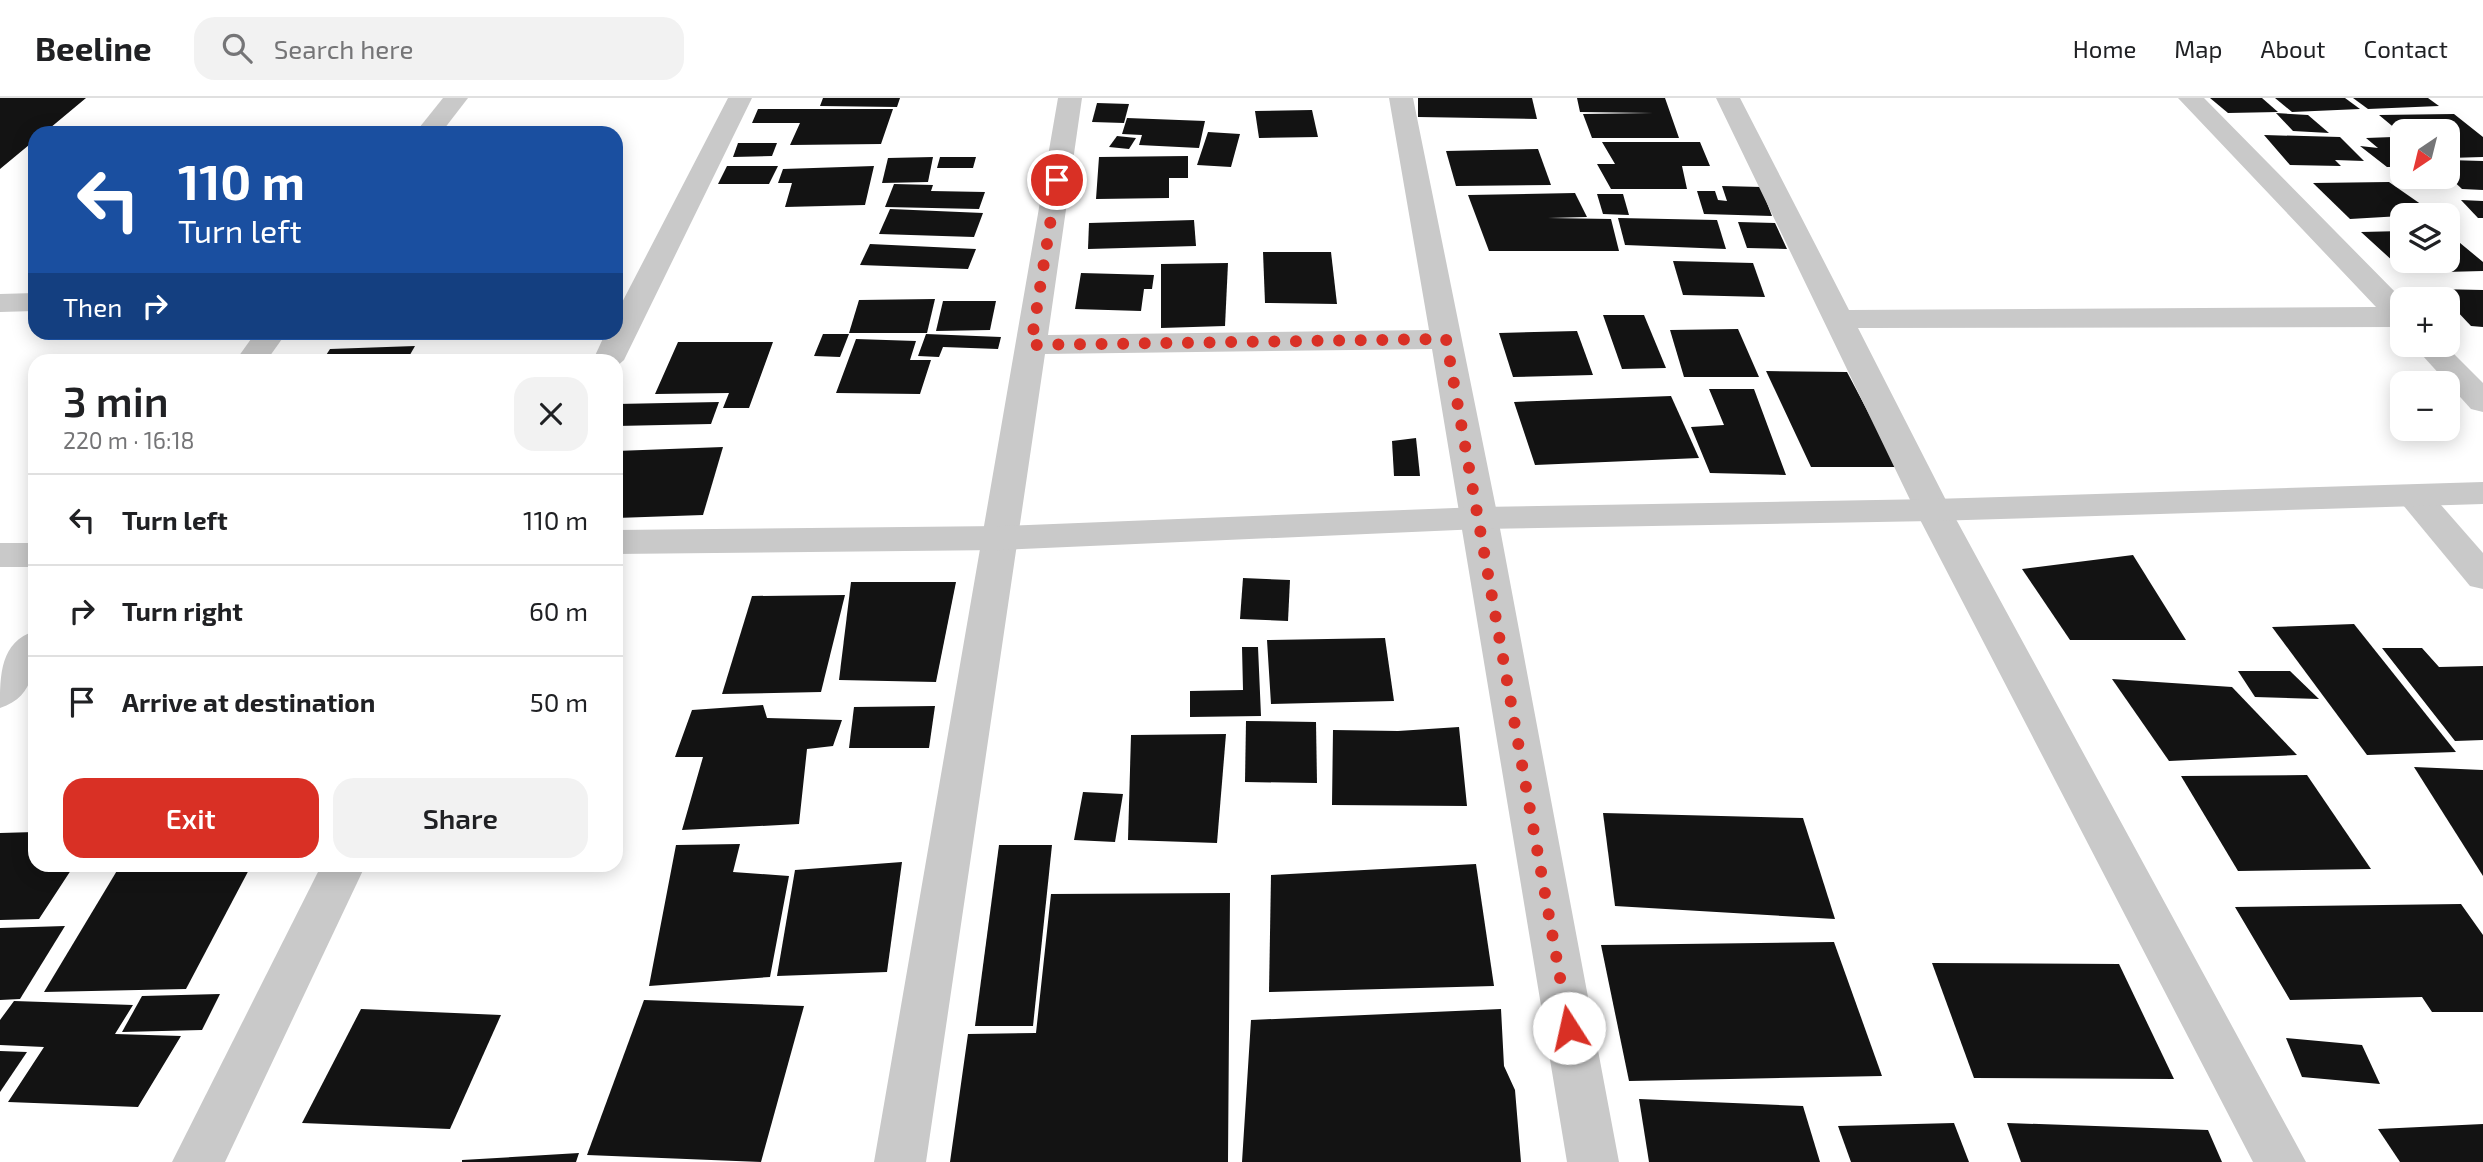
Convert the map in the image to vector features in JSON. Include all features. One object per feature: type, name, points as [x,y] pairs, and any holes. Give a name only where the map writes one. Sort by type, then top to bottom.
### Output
[{"type":"street","points":[[434,126],[456,98]]},
{"type":"street","points":[[623,330],[740,98]]},
{"type":"street","points":[[900,1162],[1002,538],[1070,98]]},
{"type":"street","points":[[1401,98],[1480,518],[1592,1162]]},
{"type":"street","points":[[1728,98],[1933,510],[2280,1162]]},
{"type":"street","points":[[2190,98],[2390,305]]},
{"type":"street","points":[[0,303],[28,302]]},
{"type":"street","points":[[1838,319],[2390,317]]},
{"type":"street","points":[[1031,345],[1446,339]]},
{"type":"street","points":[[2440,357],[2483,402]]},
{"type":"street","points":[[623,542],[1002,538],[1480,518],[1933,510],[2483,493]]},
{"type":"street","points":[[2414,497],[2483,577]]},
{"type":"street","points":[[0,555],[28,555]]},
{"type":"street","points":[[0,693],[28,655]]},
{"type":"street","points":[[198,1162],[340,872]]},
{"type":"building","points":[[0,98],[86,98],[52,126],[28,126],[28,146],[0,169]]},
{"type":"building","points":[[823,98],[900,98],[897,107],[820,106]]},
{"type":"building","points":[[1418,98],[1532,98],[1537,119],[1418,117]]},
{"type":"building","points":[[1577,98],[1665,98],[1679,138],[1592,138],[1583,114],[1653,113],[1580,112]]},
{"type":"building","points":[[2210,98],[2262,98],[2278,112],[2228,113]]},
{"type":"building","points":[[2275,98],[2345,98],[2360,109],[2292,112]]},
{"type":"building","points":[[2353,98],[2428,98],[2439,106],[2368,109]]},
{"type":"building","points":[[1097,103],[1129,104],[1124,123],[1092,122]]},
{"type":"building","points":[[758,109],[893,109],[881,144],[790,145],[800,123],[752,123]]},
{"type":"building","points":[[1312,110],[1318,137],[1259,138],[1255,111]]},
{"type":"building","points":[[2276,113],[2308,115],[2329,133],[2293,131]]},
{"type":"building","points":[[2454,114],[2483,137],[2483,157],[2460,158],[2460,119],[2390,119],[2390,124],[2379,115]]},
{"type":"building","points":[[1127,118],[1205,121],[1199,148],[1139,145],[1142,135],[1122,134]]},
{"type":"building","points":[[1208,132],[1240,134],[1231,167],[1197,165]]},
{"type":"building","points":[[2264,135],[2340,137],[2364,161],[2335,160],[2341,166],[2290,165]]},
{"type":"building","points":[[1117,136],[1136,138],[1129,149],[1109,147]]},
{"type":"building","points":[[2390,137],[2390,167],[2360,146],[2378,148],[2366,138]]},
{"type":"building","points":[[1602,142],[1700,142],[1710,166],[1682,166],[1687,189],[1611,189],[1597,164],[1615,164]]},
{"type":"building","points":[[738,143],[777,143],[772,156],[733,157]]},
{"type":"building","points":[[1538,149],[1551,185],[1456,186],[1446,151]]},
{"type":"building","points":[[1188,156],[1188,178],[1169,178],[1169,198],[1096,199],[1099,157]]},
{"type":"building","points":[[933,157],[928,182],[882,183],[888,158]]},
{"type":"building","points":[[940,157],[976,157],[973,168],[937,168]]},
{"type":"building","points":[[2460,160],[2483,161],[2483,190],[2462,189]]},
{"type":"building","points":[[727,166],[778,166],[769,184],[718,184]]},
{"type":"building","points":[[874,166],[865,205],[785,207],[792,183],[778,183],[783,169]]},
{"type":"building","points":[[2389,182],[2390,189],[2399,189],[2419,203],[2390,203],[2390,217],[2350,219],[2313,183]]},
{"type":"building","points":[[894,184],[933,185],[931,191],[985,192],[979,209],[885,207]]},
{"type":"building","points":[[1722,186],[1761,187],[1772,216],[1704,214],[1697,191],[1715,191],[1718,200],[1727,201]]},
{"type":"building","points":[[1575,193],[1587,217],[1548,218],[1611,219],[1619,251],[1489,251],[1468,195]]},
{"type":"building","points":[[1597,194],[1623,194],[1629,215],[1603,214]]},
{"type":"building","points":[[2461,200],[2483,201],[2483,218],[2478,218]]},
{"type":"building","points":[[890,209],[983,213],[974,237],[879,234]]},
{"type":"building","points":[[1618,218],[1717,220],[1726,249],[1625,245]]},
{"type":"building","points":[[1194,220],[1196,246],[1088,249],[1089,223]]},
{"type":"building","points":[[1738,222],[1775,223],[1787,249],[1747,248]]},
{"type":"building","points":[[2390,231],[2390,258],[2361,232]]},
{"type":"building","points":[[2460,243],[2483,262],[2483,271],[2460,272]]},
{"type":"building","points":[[870,244],[976,249],[968,269],[860,265]]},
{"type":"building","points":[[1263,252],[1331,252],[1337,304],[1265,303]]},
{"type":"building","points":[[1673,261],[1753,263],[1765,297],[1683,295]]},
{"type":"building","points":[[1228,263],[1225,326],[1161,328],[1161,264]]},
{"type":"building","points":[[1081,273],[1154,275],[1152,289],[1144,289],[1141,311],[1075,309]]},
{"type":"building","points":[[2460,290],[2483,290],[2483,327],[2471,326],[2460,314]]},
{"type":"building","points":[[935,299],[927,333],[849,333],[859,300]]},
{"type":"building","points":[[943,301],[996,301],[990,330],[936,331]]},
{"type":"building","points":[[1603,315],[1644,315],[1666,368],[1622,369]]},
{"type":"building","points":[[1738,329],[1759,377],[1684,377],[1670,330]]},
{"type":"building","points":[[1577,331],[1593,375],[1513,377],[1499,333]]},
{"type":"building","points":[[823,334],[849,334],[840,357],[814,356]]},
{"type":"building","points":[[926,334],[1001,337],[998,349],[943,347],[939,357],[918,356]]},
{"type":"building","points":[[856,339],[916,341],[910,360],[931,360],[920,394],[836,393]]},
{"type":"building","points":[[678,342],[773,342],[749,408],[723,408],[729,393],[655,394]]},
{"type":"building","points":[[415,346],[410,354],[327,354],[330,349]]},
{"type":"building","points":[[1766,371],[1847,372],[1897,467],[1811,467]]},
{"type":"building","points":[[1709,389],[1754,389],[1786,475],[1710,473],[1691,427],[1724,425]]},
{"type":"building","points":[[1671,396],[1699,458],[1535,465],[1514,402]]},
{"type":"building","points":[[719,402],[711,424],[623,426],[623,404]]},
{"type":"building","points":[[1416,438],[1420,476],[1394,476],[1392,441]]},
{"type":"building","points":[[723,447],[703,515],[623,518],[623,451]]},
{"type":"building","points":[[2133,555],[2186,640],[2070,640],[2022,569]]},
{"type":"building","points":[[1243,578],[1290,580],[1288,621],[1240,619]]},
{"type":"building","points":[[851,582],[956,582],[936,682],[839,680]]},
{"type":"building","points":[[845,595],[821,692],[722,694],[752,596]]},
{"type":"building","points":[[2354,624],[2456,752],[2367,755],[2272,627]]},
{"type":"building","points":[[1385,638],[1394,701],[1271,704],[1267,640]]},
{"type":"building","points":[[1242,647],[1258,647],[1261,716],[1190,717],[1190,691],[1243,690]]},
{"type":"building","points":[[2382,648],[2422,648],[2439,667],[2483,666],[2483,740],[2455,741]]},
{"type":"building","points":[[2238,671],[2290,671],[2319,699],[2255,697]]},
{"type":"building","points":[[2112,679],[2232,687],[2297,755],[2169,761]]},
{"type":"building","points":[[763,705],[767,718],[842,720],[833,746],[807,749],[799,824],[682,830],[703,757],[675,757],[692,710]]},
{"type":"building","points":[[935,706],[929,748],[849,748],[854,707]]},
{"type":"building","points":[[1246,721],[1316,722],[1317,783],[1245,782]]},
{"type":"building","points":[[1459,727],[1467,806],[1332,805],[1333,730],[1398,731]]},
{"type":"building","points":[[1226,734],[1217,843],[1128,840],[1131,735]]},
{"type":"building","points":[[2414,767],[2483,770],[2483,876]]},
{"type":"building","points":[[2307,775],[2371,869],[2238,871],[2181,776]]},
{"type":"building","points":[[1083,792],[1123,794],[1115,842],[1074,840]]},
{"type":"building","points":[[1603,813],[1803,818],[1835,919],[1615,906]]},
{"type":"building","points":[[28,832],[28,872],[70,872],[39,919],[0,920],[0,833]]},
{"type":"building","points":[[740,844],[733,872],[789,876],[770,977],[649,986],[676,845]]},
{"type":"building","points":[[999,845],[1052,845],[1033,1026],[975,1026]]},
{"type":"building","points":[[902,862],[887,972],[777,976],[795,870]]},
{"type":"building","points":[[1476,864],[1494,986],[1269,992],[1271,875]]},
{"type":"building","points":[[116,872],[248,872],[186,989],[44,992]]},
{"type":"building","points":[[1230,893],[1228,1162],[950,1162],[968,1034],[1036,1033],[1051,894]]},
{"type":"building","points":[[2461,904],[2483,935],[2483,1012],[2432,1012],[2422,997],[2290,1000],[2235,907]]},
{"type":"building","points":[[65,926],[20,999],[0,1000],[0,928]]},
{"type":"building","points":[[1834,942],[1882,1076],[1629,1081],[1601,945]]},
{"type":"building","points":[[1932,963],[2119,964],[2174,1079],[1974,1078]]},
{"type":"building","points":[[220,994],[202,1030],[122,1032],[142,996]]},
{"type":"building","points":[[644,1000],[804,1006],[761,1162],[587,1155]]},
{"type":"building","points":[[14,1001],[133,1005],[115,1034],[181,1036],[138,1107],[8,1102],[44,1047],[0,1045],[0,1020]]},
{"type":"building","points":[[361,1009],[501,1015],[450,1129],[302,1123]]},
{"type":"building","points":[[1501,1009],[1504,1066],[1515,1090],[1521,1162],[1242,1162],[1251,1020]]},
{"type":"building","points":[[2286,1038],[2362,1045],[2380,1084],[2302,1077]]},
{"type":"building","points":[[0,1051],[27,1052],[0,1092]]},
{"type":"building","points":[[1639,1099],[1803,1106],[1820,1162],[1649,1162]]},
{"type":"building","points":[[1954,1123],[1969,1162],[1851,1162],[1838,1126]]},
{"type":"building","points":[[2007,1123],[2208,1130],[2222,1162],[2021,1162]]},
{"type":"building","points":[[2483,1124],[2483,1162],[2400,1162],[2378,1129]]},
{"type":"building","points":[[579,1153],[576,1162],[462,1162],[462,1160]]},
{"type":"route","points":[[1057,180],[1031,345],[1446,339],[1569,1028]]}]
